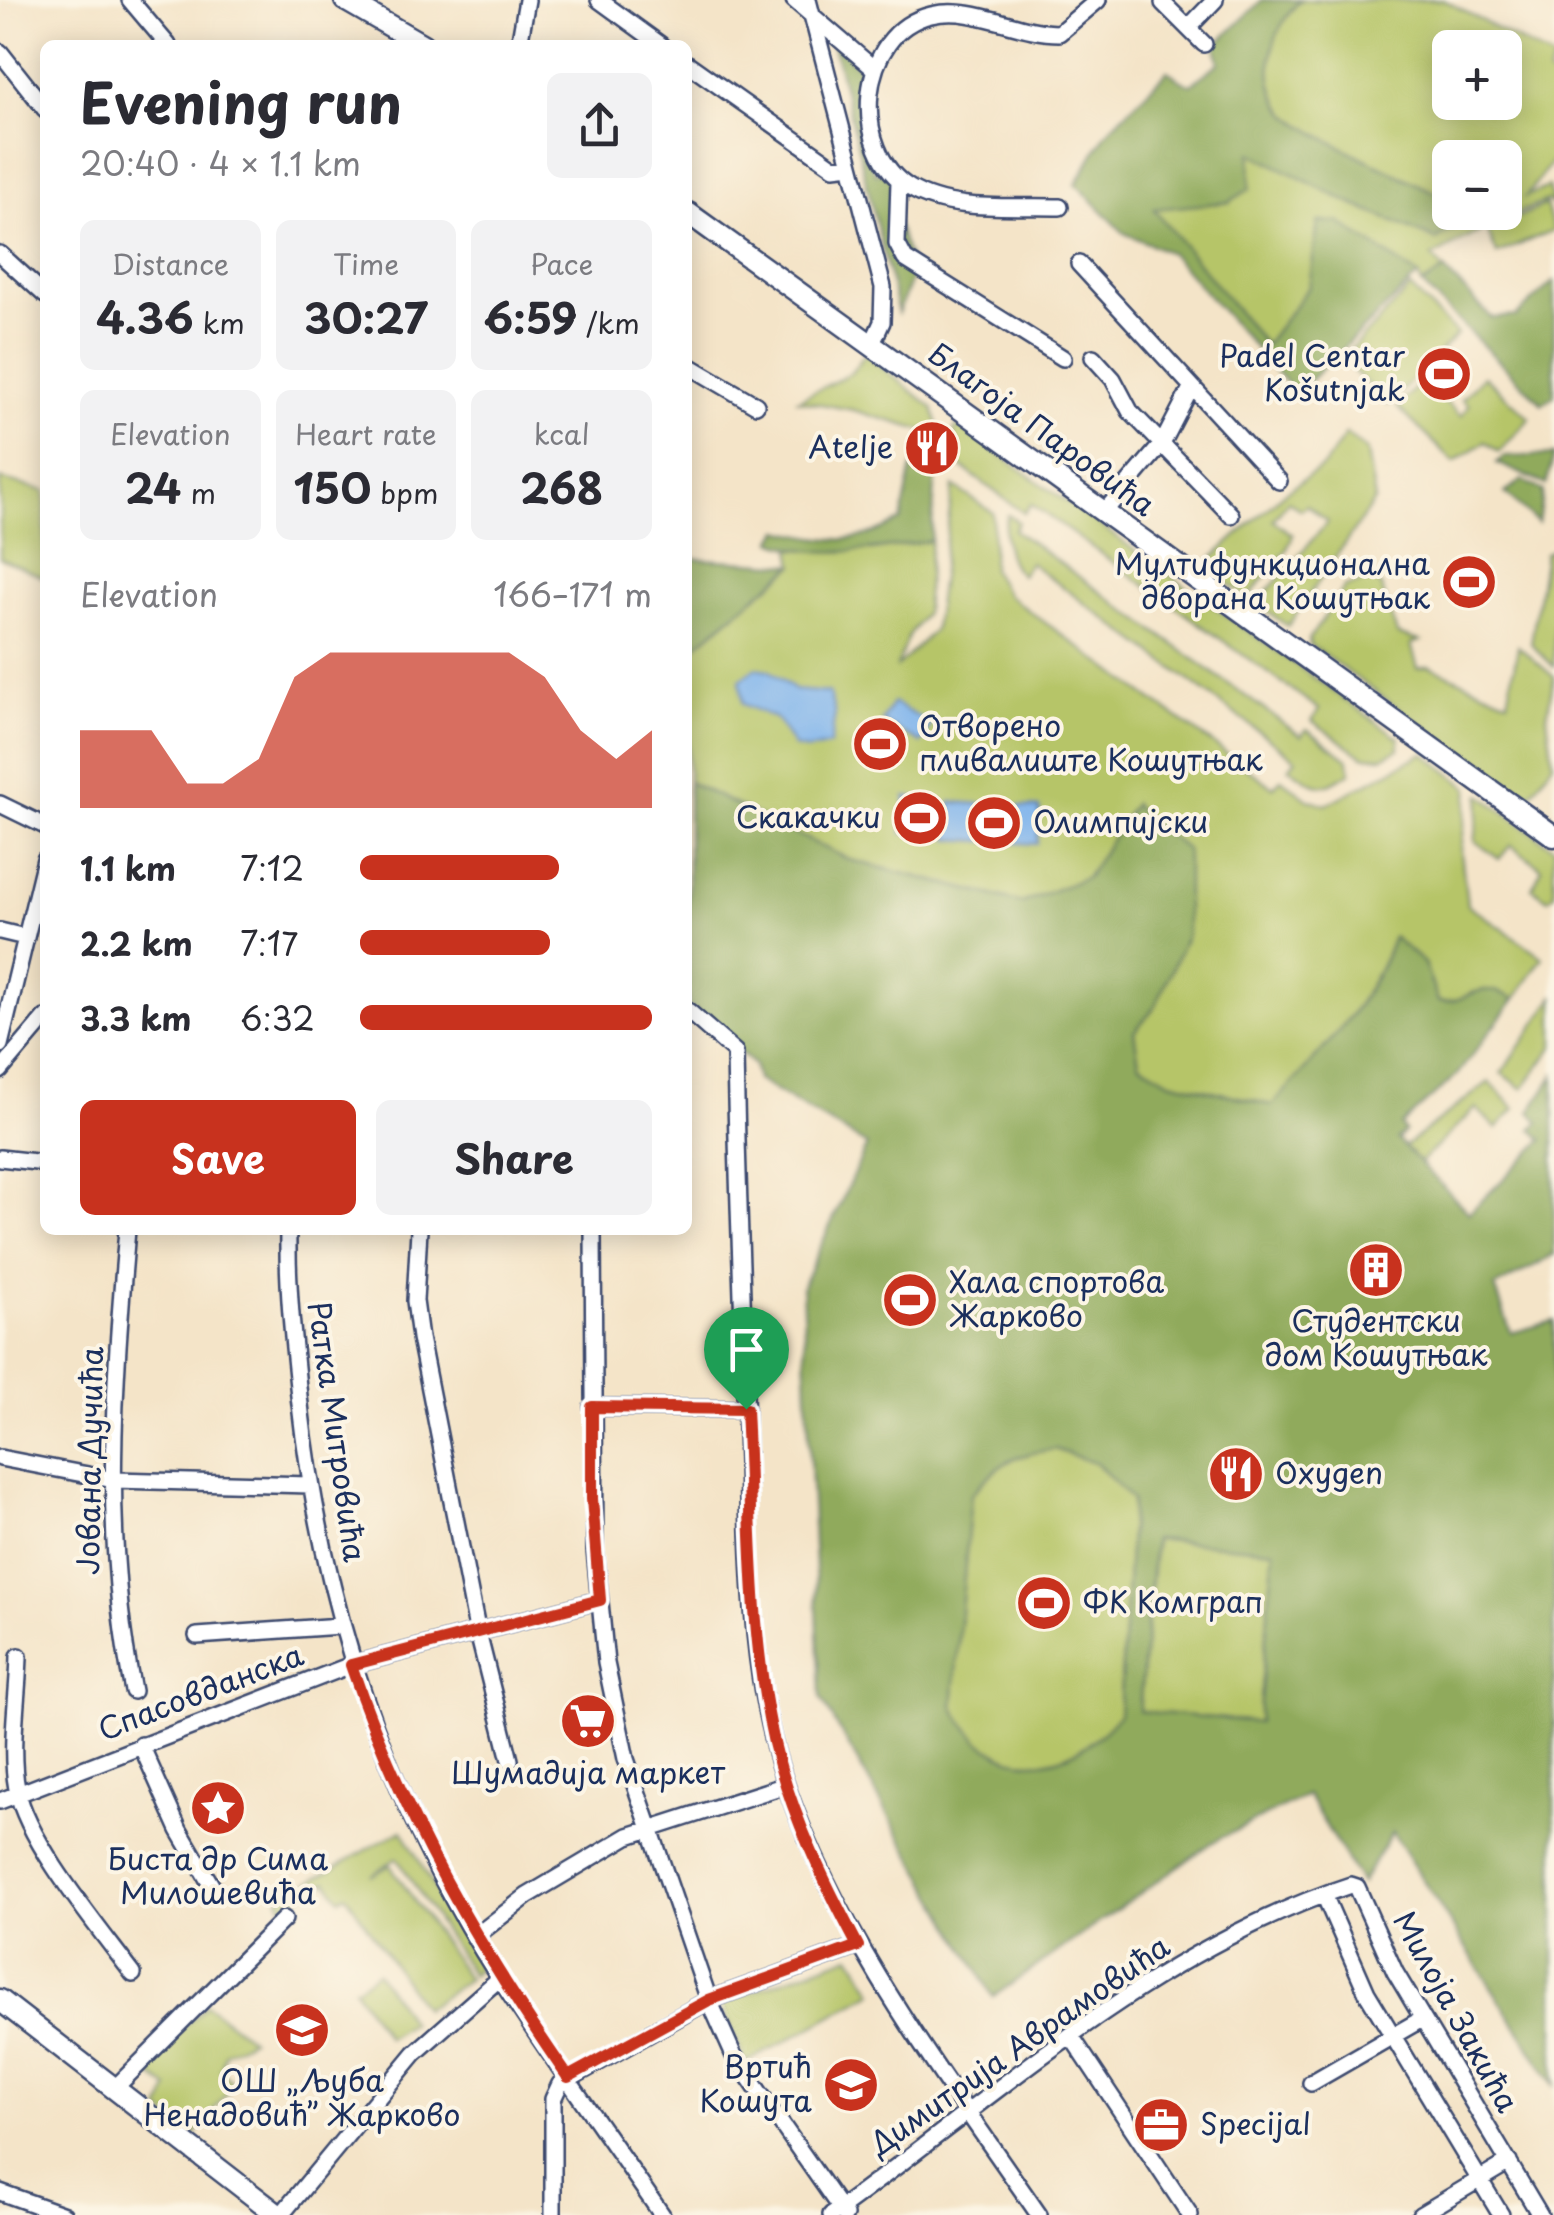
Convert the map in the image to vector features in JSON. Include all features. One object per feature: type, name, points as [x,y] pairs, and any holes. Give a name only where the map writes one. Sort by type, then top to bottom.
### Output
[{"type":"main road","points":[[345,0],[414,40]]},
{"type":"main road","name":"Благоја Паровића","points":[[692,216],[1554,836]]},
{"type":"main road","points":[[0,2000],[280,2215]]},
{"type":"street","points":[[130,0],[164,40]]},
{"type":"street","points":[[521,40],[527,0]]},
{"type":"street","points":[[599,0],[654,40]]},
{"type":"street","points":[[794,0],[810,8],[872,67]]},
{"type":"street","points":[[1060,207],[952,202],[914,190],[899,180],[883,159],[876,137],[872,67],[904,28],[934,14],[975,16],[1051,33],[1067,30],[1098,0]]},
{"type":"street","points":[[1188,28],[1215,0]]},
{"type":"street","points":[[1163,3],[1204,44]]},
{"type":"street","points":[[810,8],[884,291],[882,322],[872,346]]},
{"type":"street","points":[[0,52],[40,103]]},
{"type":"street","points":[[692,67],[834,167],[850,165]]},
{"type":"street","points":[[899,180],[896,244],[904,259],[1063,358]]},
{"type":"street","points":[[0,254],[40,291]]},
{"type":"street","points":[[1079,264],[1279,480]]},
{"type":"street","name":"Благоја Паровића","points":[[1093,357],[1113,378],[1130,411],[1231,515]]},
{"type":"street","points":[[692,368],[756,405]]},
{"type":"street","points":[[1104,512],[1162,444],[1191,388]]},
{"type":"street","points":[[0,804],[40,824]]},
{"type":"street","points":[[0,1045],[40,877]]},
{"type":"street","points":[[0,931],[40,936]]},
{"type":"street","points":[[692,1014],[735,1052],[757,1635],[765,1697],[786,1785],[824,1879],[858,1946],[1039,2215]]},
{"type":"street","points":[[0,1071],[40,1024]]},
{"type":"street","points":[[0,1158],[40,1162]]},
{"type":"street","name":"Јована Дучића","points":[[127,1235],[114,1480],[116,1592],[134,1692]]},
{"type":"street","name":"Ратка Митровића","points":[[288,1235],[290,1306],[310,1485],[351,1665],[410,1812],[476,1936],[500,1978],[662,2215]]},
{"type":"street","points":[[420,1235],[417,1321],[477,1630],[510,1760]]},
{"type":"street","points":[[593,1235],[592,1499],[600,1600],[616,1716],[646,1828],[709,2000],[743,2070],[839,2213]]},
{"type":"street","points":[[592,1407],[746,1409]]},
{"type":"street","points":[[0,1458],[114,1480],[310,1485]]},
{"type":"street","name":"Спасовданска","points":[[0,1801],[351,1665],[600,1600]]},
{"type":"street","points":[[197,1636],[340,1626]]},
{"type":"street","points":[[19,1656],[18,1794],[29,1821],[80,1902],[132,1974]]},
{"type":"street","points":[[142,1745],[174,1820],[214,1890]]},
{"type":"street","points":[[476,1936],[572,1867],[646,1828],[786,1785]]},
{"type":"street","name":"Димитрија Аврамовића","points":[[839,2213],[1071,2036],[1190,1958],[1324,1896],[1356,1886]]},
{"type":"street","name":"Милоја Закића","points":[[1356,1886],[1382,1948],[1540,2215]]},
{"type":"street","name":"Милоја Закића","points":[[1324,1896],[1367,1993],[1500,2215]]},
{"type":"street","points":[[113,2090],[284,1919]]},
{"type":"street","points":[[553,2215],[553,2096],[568,2077],[709,2000],[858,1946]]},
{"type":"street","points":[[280,2215],[415,2053],[500,1978]]},
{"type":"street","points":[[1311,2084],[1422,2019]]},
{"type":"street","points":[[1071,2036],[1190,2215]]},
{"type":"street","points":[[1420,2215],[1509,2162]]},
{"type":"street","points":[[0,2192],[64,2215]]},
{"type":"green space","points":[[1262,0],[1301,0],[1282,24],[1272,54],[1272,84],[1277,99],[1297,121],[1432,191],[1432,230],[1451,230],[1436,240],[1350,203],[1251,153],[1250,189],[1229,202],[1154,209],[1265,345],[1309,287],[1318,222],[1339,222],[1418,276],[1296,394],[1170,253],[1124,233],[1076,184],[1106,133],[1167,71],[1190,85],[1219,63],[1216,45]]},
{"type":"green space","points":[[1301,0],[1444,0],[1499,30],[1432,30],[1432,120],[1522,120],[1522,43],[1554,60],[1548,74],[1554,77],[1554,159],[1526,196],[1548,187],[1554,205],[1548,201],[1522,211],[1522,140],[1432,140],[1432,191],[1297,121],[1277,99],[1272,84],[1272,54],[1282,24]]},
{"type":"green space","points":[[832,41],[861,69],[867,113],[857,114],[867,156],[876,174],[884,171],[893,182],[892,211],[914,272],[898,313]]},
{"type":"green space","points":[[1250,152],[1350,203],[1436,239],[1450,230],[1483,230],[1432,257],[1444,270],[1422,285],[1418,276],[1309,287],[1265,345],[1153,208],[1230,202]]},
{"type":"green space","points":[[1546,205],[1554,230],[1497,254],[1487,230],[1522,230],[1522,215]]},
{"type":"green space","points":[[1444,270],[1492,318],[1516,316],[1554,281],[1554,396],[1542,404],[1422,285]]},
{"type":"green space","points":[[1410,288],[1457,334],[1388,405],[1342,359]]},
{"type":"green space","points":[[865,354],[933,408],[941,436],[853,410],[798,400],[851,373]]},
{"type":"green space","points":[[1484,376],[1530,418],[1499,452],[1485,442],[1454,462],[1397,407],[1422,381],[1461,416],[1469,405],[1462,399]]},
{"type":"green space","points":[[960,426],[1399,738],[1399,749],[1383,757],[1363,756],[1312,721],[1319,709],[1031,504],[1024,513],[956,463],[954,430]]},
{"type":"green space","points":[[1346,434],[1367,452],[1375,500],[1288,626],[1256,604],[1328,522],[1307,505],[1301,510],[1288,501],[1273,520],[1293,535],[1286,551],[1248,598],[1204,566],[1285,492],[1324,466]]},
{"type":"green space","points":[[1554,455],[1546,485],[1497,463],[1504,457]]},
{"type":"green space","points":[[912,467],[936,474],[931,541],[831,552],[773,541],[780,530],[828,539],[856,538],[901,520]]},
{"type":"green space","points":[[0,479],[40,490],[40,576],[0,558]]},
{"type":"green space","points":[[1522,480],[1543,491],[1538,523],[1505,493]]},
{"type":"green space","points":[[953,486],[993,513],[992,570],[1007,595],[1273,787],[1281,779],[1308,799],[1326,805],[1424,753],[1469,788],[1461,851],[1467,904],[1543,957],[1515,999],[1489,990],[1438,1001],[1424,963],[1393,937],[1357,1006],[1272,1106],[1170,1081],[1139,1063],[1134,1032],[1156,1005],[1133,805],[1087,878],[1022,903],[850,860],[692,784],[692,649],[794,566],[791,549],[873,550],[931,541],[925,613],[909,635],[896,668],[934,630]]},
{"type":"green space","points":[[1008,515],[1018,522],[1014,530],[1301,736],[1307,729],[1348,759],[1351,772],[1325,785],[1307,780],[1289,768],[1296,759],[1030,563],[1021,575],[1006,546]]},
{"type":"green space","points":[[1554,549],[1554,667],[1531,644],[1545,553]]},
{"type":"green space","points":[[692,558],[794,565],[692,649]]},
{"type":"green space","points":[[1372,579],[1381,586],[1397,634],[1420,641],[1411,644],[1418,668],[1429,666],[1508,701],[1518,646],[1554,677],[1547,716],[1553,763],[1527,800],[1310,645],[1309,639],[1345,587]]},
{"type":"green space","points":[[692,784],[850,860],[1022,903],[1087,877],[1133,805],[1187,850],[1187,935],[1156,1005],[1134,1032],[1139,1063],[1170,1081],[1272,1105],[1325,1048],[1357,1006],[1393,937],[1424,963],[1438,1001],[1489,990],[1515,999],[1457,1075],[1401,1125],[1405,1132],[1397,1139],[1469,1213],[1543,1140],[1532,1129],[1539,1122],[1530,1112],[1554,1075],[1554,1255],[1495,1287],[1511,1333],[1554,1321],[1554,2085],[1392,1832],[1361,1883],[1307,1795],[1213,1842],[993,1997],[821,1698],[802,1287],[867,1145],[757,1080],[754,1065],[692,1009]],"holes":[[[1055,1449],[1097,1464],[1132,1500],[1119,1715],[1077,1751],[1032,1763],[1010,1759],[989,1748],[970,1731],[953,1706],[971,1495],[1008,1462],[1028,1454]],[[1154,1539],[1274,1550],[1258,1722],[1139,1711]]]},
{"type":"green space","points":[[1481,795],[1554,848],[1554,894],[1548,899],[1532,888],[1542,868],[1511,845],[1499,859],[1475,841]]},
{"type":"green space","points":[[1554,997],[1554,1046],[1523,1089],[1502,1073]]},
{"type":"green space","points":[[1489,1082],[1515,1108],[1497,1129],[1476,1108],[1420,1163],[1404,1147]]},
{"type":"green space","name":"ФК Комграп","points":[[1055,1449],[1097,1464],[1132,1500],[1119,1715],[1077,1751],[1032,1763],[1010,1759],[989,1748],[970,1731],[953,1706],[971,1495],[1008,1462]]},
{"type":"green space","points":[[1155,1539],[1274,1549],[1258,1722],[1139,1712]]},
{"type":"green space","points":[[402,1830],[479,1967],[472,1975],[397,1858],[371,1876],[390,1865],[468,1979],[424,2009],[346,1895],[340,1899],[327,1881],[283,1907],[279,1899]]},
{"type":"green space","points":[[851,1955],[874,1992],[746,2063],[721,2003]]},
{"type":"green space","points":[[377,1972],[411,2023],[387,2038],[354,1988]]},
{"type":"green space","points":[[206,2005],[251,2039],[225,2053],[221,2070],[234,2084],[194,2136],[160,2110],[169,2088],[142,2069]]},
{"type":"water","points":[[755,668],[769,670],[794,690],[829,693],[835,714],[830,745],[807,750],[794,747],[777,719],[743,704],[740,680]]},
{"type":"water","points":[[893,703],[931,724],[921,743],[882,721]]},
{"type":"water","name":"Скакачки","points":[[906,797],[929,799],[932,804],[935,818],[926,836],[903,833]]},
{"type":"water","name":"Олимпијски","points":[[951,802],[1040,808],[1037,844],[949,839]]},
{"type":"place","name":"Padel Centar Košutnjak","points":[[1444,374]]},
{"type":"place","name":"Atelje","points":[[932,448]]},
{"type":"place","name":"Мултифункционална дворана Кошутњак","points":[[1469,582]]},
{"type":"place","name":"Отворено пливалиште Кошутњак","points":[[880,744]]},
{"type":"place","name":"Скакачки","points":[[920,818]]},
{"type":"place","name":"Олимпијски","points":[[994,823]]},
{"type":"place","name":"Студентски дом Кошутњак","points":[[1376,1270]]},
{"type":"place","name":"Хала спортова Жарково","points":[[910,1300]]},
{"type":"place","name":"Oxygen","points":[[1236,1474]]},
{"type":"place","name":"ФК Комграп","points":[[1044,1603]]},
{"type":"place","name":"Шумадија маркет","points":[[588,1721]]},
{"type":"place","name":"Биста др Сима Милошевића","points":[[218,1808]]},
{"type":"place","name":"ОШ „Љуба Ненадовић” Жарково","points":[[302,2030]]},
{"type":"place","name":"Вртић Кошута","points":[[851,2085]]},
{"type":"place","name":"Specijal","points":[[1161,2125]]},
{"type":"route","points":[[592,1407],[746,1409],[751,1570],[774,1745],[803,1829],[858,1946],[709,2000],[568,2077],[500,1978],[440,1872],[389,1764],[351,1665],[600,1600],[592,1499],[592,1407]]}]
